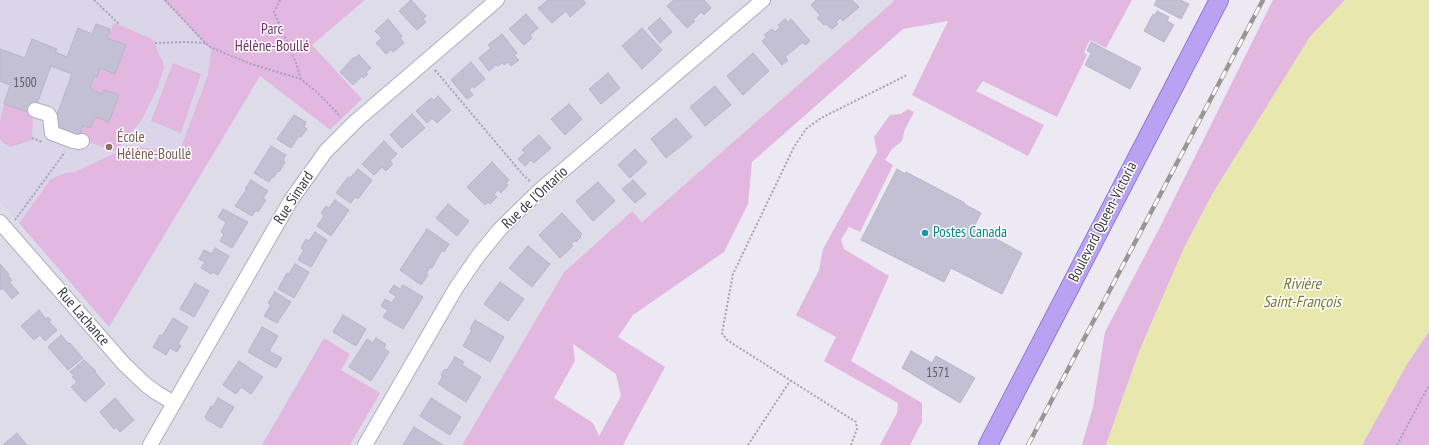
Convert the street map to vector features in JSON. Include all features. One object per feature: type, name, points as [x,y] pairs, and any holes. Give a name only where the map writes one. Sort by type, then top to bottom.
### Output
[{"type":"main road","name":"Boulevard Queen-Victoria","points":[[988,445],[1219,0]]},
{"type":"street","name":"Rue Simard","points":[[150,445],[291,200],[326,151],[350,127],[497,0]]},
{"type":"street","name":"Rue de l'Ontario","points":[[365,445],[466,271],[500,230],[540,190],[763,0]]},
{"type":"street","points":[[35,110],[48,114],[50,117],[52,133],[77,141]]},
{"type":"street","name":"Rue Lachance","points":[[4,226],[124,364],[157,394],[174,403]]},
{"type":"path","points":[[94,0],[118,23],[117,25]]},
{"type":"path","points":[[165,0],[205,43],[225,54],[251,64],[301,79],[320,95],[350,127]]},
{"type":"path","points":[[280,0],[274,12],[296,63],[301,79]]},
{"type":"path","points":[[155,43],[205,43]]},
{"type":"path","points":[[426,61],[524,176],[540,190]]},
{"type":"path","points":[[851,445],[857,429],[856,422],[727,340],[722,334],[733,274],[794,147],[806,129],[821,118],[906,75]]},
{"type":"path","points":[[4,226],[77,141]]},
{"type":"path","points":[[748,445],[790,380]]},
{"type":"path","points":[[1397,445],[1429,385]]},
{"type":"shaded area","name":"École Hélène-Boullé","points":[[0,0],[163,0],[251,92],[109,327],[0,202]]},
{"type":"shaded area","points":[[365,0],[895,0],[642,222],[632,211],[564,272],[462,445],[0,445],[0,202],[109,327],[260,76],[330,130],[362,99],[312,45]]},
{"type":"green space","name":"Parc Hélène-Boullé","points":[[163,0],[365,0],[312,45],[362,99],[330,130],[260,76],[109,327],[19,223],[51,179],[65,173],[75,172],[117,152],[139,147],[179,153],[208,75],[211,50]]},
{"type":"green space","points":[[895,0],[1132,0],[1106,48],[1090,40],[1084,52],[1087,55],[1057,117],[983,81],[976,91],[1044,125],[1028,156],[912,95],[948,21],[903,29],[752,162],[748,204],[724,252],[633,315],[618,337],[665,367],[623,445],[462,445],[564,272],[632,211],[642,222]],"holes":[[[573,344],[616,374],[621,396],[599,436],[593,423],[554,398],[575,361]]]},
{"type":"green space","points":[[1273,0],[1345,0],[1310,37],[1213,193],[1184,248],[1139,352],[1106,445],[1082,445],[1093,407],[1105,332],[1160,227]]},
{"type":"green space","points":[[114,23],[154,41],[164,67],[158,87],[141,121],[116,151],[88,142],[77,141],[83,125],[91,128],[95,117],[109,122],[119,95],[104,90],[102,94],[90,89],[94,76],[97,77],[100,68],[115,74],[107,38]]},
{"type":"green space","points":[[173,63],[201,74],[181,133],[151,121]]},
{"type":"green space","points":[[4,104],[33,114],[32,140],[10,147],[3,143],[0,139],[0,120]]},
{"type":"green space","points":[[908,109],[914,112],[905,129],[902,141],[892,149],[885,160],[893,165],[860,232],[849,227],[841,239],[844,249],[889,276],[851,361],[922,403],[922,422],[910,445],[880,445],[897,413],[898,403],[824,361],[836,337],[796,315],[819,270],[823,249],[877,152],[874,137],[890,115],[901,114]]},
{"type":"green space","points":[[1429,331],[1429,445],[1362,445],[1407,364]]},
{"type":"green space","points":[[324,338],[350,354],[341,370],[380,393],[350,445],[262,445]]},
{"type":"water","name":"Rivière Saint-François","points":[[1345,0],[1429,0],[1429,331],[1407,364],[1362,445],[1106,445],[1139,352],[1184,248],[1213,193],[1310,37]]},
{"type":"building","points":[[411,0],[426,16],[423,19],[426,22],[417,30],[399,11]]},
{"type":"building","points":[[548,0],[583,0],[586,3],[570,17],[566,11],[552,23],[538,8]]},
{"type":"building","points":[[674,0],[704,0],[711,8],[704,15],[701,12],[693,20],[695,21],[687,28],[667,6]]},
{"type":"building","points":[[816,0],[852,0],[859,7],[843,21],[840,18],[836,22],[838,24],[832,29],[826,24],[824,25],[817,18],[820,15],[811,5]]},
{"type":"building","points":[[1157,0],[1180,0],[1189,4],[1181,19],[1154,5]]},
{"type":"building","points":[[1157,11],[1169,17],[1167,21],[1174,25],[1164,42],[1144,31],[1153,14],[1155,15]]},
{"type":"building","points":[[526,14],[538,28],[530,35],[532,38],[524,45],[509,29]]},
{"type":"building","points":[[660,18],[672,32],[660,43],[648,28]]},
{"type":"building","points":[[388,19],[402,36],[400,38],[404,43],[393,52],[391,50],[386,54],[376,43],[382,38],[375,31]]},
{"type":"building","points":[[785,19],[788,22],[791,19],[810,41],[805,45],[803,42],[785,57],[788,60],[782,65],[762,41],[767,37],[764,35],[772,29],[775,32],[780,27],[778,25]]},
{"type":"building","points":[[96,24],[110,29],[107,38],[126,45],[115,74],[100,68],[97,77],[94,76],[90,89],[102,94],[104,90],[119,95],[109,122],[95,117],[91,128],[83,125],[77,141],[51,131],[72,74],[51,66],[33,114],[4,104],[10,85],[0,81],[0,49],[25,58],[32,39],[57,49],[55,52],[67,57],[78,28],[92,34]]},
{"type":"building","points":[[642,28],[662,50],[642,69],[622,46]]},
{"type":"building","points":[[502,34],[517,53],[514,55],[519,60],[511,66],[508,62],[504,65],[502,63],[498,66],[496,65],[489,71],[479,58],[491,48],[488,45]]},
{"type":"building","points":[[1091,42],[1141,68],[1130,89],[1085,65],[1091,53],[1087,51]]},
{"type":"building","points":[[753,53],[769,71],[743,95],[727,76]]},
{"type":"building","points":[[359,55],[371,68],[366,72],[368,74],[363,78],[362,76],[353,85],[340,72],[354,57],[355,58]]},
{"type":"building","points":[[471,62],[485,79],[469,90],[473,95],[467,99],[451,80]]},
{"type":"building","points":[[608,73],[620,88],[601,104],[589,89]]},
{"type":"building","points":[[715,86],[731,105],[705,126],[690,107]]},
{"type":"building","points":[[438,96],[451,110],[437,123],[432,118],[427,123],[416,111],[431,98],[434,100]]},
{"type":"building","points":[[569,104],[582,119],[565,135],[551,119]]},
{"type":"building","points":[[412,114],[425,128],[402,148],[390,135]]},
{"type":"building","points":[[294,115],[306,122],[304,127],[307,129],[301,137],[299,136],[291,148],[277,139]]},
{"type":"building","points":[[676,118],[692,137],[666,158],[651,139]]},
{"type":"building","points":[[539,135],[551,148],[534,163],[531,160],[525,166],[518,159],[525,153],[522,150]]},
{"type":"building","points":[[384,141],[397,154],[390,161],[393,164],[386,171],[382,167],[374,175],[362,164]]},
{"type":"building","points":[[271,146],[286,155],[283,160],[285,162],[279,172],[278,171],[273,178],[272,177],[269,182],[254,173]]},
{"type":"building","points":[[635,149],[647,162],[630,178],[618,165]]},
{"type":"building","points":[[492,162],[509,180],[506,183],[508,185],[501,193],[498,190],[494,194],[497,197],[490,204],[488,202],[485,205],[467,187]]},
{"type":"building","points":[[358,169],[372,180],[358,199],[355,197],[351,203],[336,193],[348,177],[350,178]]},
{"type":"building","name":"Postes Canada","points":[[897,169],[905,174],[906,172],[981,213],[974,227],[1022,253],[1002,294],[951,268],[944,282],[861,240]]},
{"type":"building","points":[[251,180],[268,191],[263,198],[266,200],[258,212],[256,210],[252,216],[235,206],[247,189],[245,189]]},
{"type":"building","points":[[633,180],[646,194],[635,203],[622,189]]},
{"type":"building","points":[[598,182],[615,201],[593,221],[576,201]]},
{"type":"building","points":[[335,200],[349,210],[331,236],[317,226],[324,216],[321,213],[326,206],[329,208]]},
{"type":"building","points":[[448,204],[469,221],[457,236],[436,218]]},
{"type":"building","points":[[223,209],[248,222],[232,248],[220,241],[224,234],[221,232],[226,222],[218,217]]},
{"type":"building","points":[[562,213],[582,234],[576,242],[575,240],[571,244],[573,246],[560,258],[539,235]]},
{"type":"building","points":[[427,229],[449,244],[444,252],[442,250],[432,268],[430,267],[426,274],[428,275],[421,285],[400,270]]},
{"type":"building","points":[[315,232],[327,240],[311,267],[298,260],[304,250],[301,248],[306,239],[309,241]]},
{"type":"building","points":[[528,246],[550,264],[532,287],[509,268]]},
{"type":"building","points":[[215,248],[229,256],[218,275],[212,272],[211,274],[201,268],[205,262],[199,259],[204,250],[212,254]]},
{"type":"building","points":[[0,264],[12,280],[9,282],[19,293],[12,299],[3,288],[1,290],[0,289]]},
{"type":"building","points":[[295,264],[309,272],[294,298],[278,289],[287,273],[289,274]]},
{"type":"building","points":[[500,282],[524,299],[508,321],[484,304]]},
{"type":"building","points":[[195,283],[209,291],[194,317],[180,309]]},
{"type":"building","points":[[394,285],[400,289],[403,285],[423,297],[403,329],[383,317],[388,310],[381,306],[385,299],[392,303],[396,296],[389,292]]},
{"type":"building","points":[[275,292],[291,302],[277,323],[264,316],[271,305],[268,303]]},
{"type":"building","points":[[39,310],[46,319],[48,317],[51,320],[49,322],[57,330],[45,341],[40,335],[34,340],[21,326]]},
{"type":"building","points":[[343,315],[366,329],[356,346],[333,332]]},
{"type":"building","points":[[173,318],[188,327],[178,344],[181,346],[177,352],[170,348],[166,355],[153,347]]},
{"type":"building","points":[[475,320],[504,337],[490,362],[463,346],[472,330],[470,329]]},
{"type":"building","points":[[262,327],[278,336],[269,351],[282,358],[276,368],[248,352]]},
{"type":"building","points":[[61,335],[83,358],[68,370],[48,347]]},
{"type":"building","points":[[376,338],[386,344],[384,348],[389,352],[371,381],[349,367],[367,339],[373,343]]},
{"type":"building","points":[[911,351],[932,363],[936,356],[975,378],[960,403],[902,368]]},
{"type":"building","points":[[455,357],[464,362],[462,365],[481,377],[466,402],[438,384],[443,376],[441,375],[445,369],[447,370]]},
{"type":"building","points":[[84,360],[96,371],[95,372],[105,384],[85,402],[71,387],[77,382],[72,377],[74,375],[70,372]]},
{"type":"building","points":[[239,361],[263,377],[251,394],[241,387],[236,394],[223,385]]},
{"type":"building","points":[[115,398],[134,420],[120,432],[116,427],[114,429],[100,412]]},
{"type":"building","points":[[218,398],[234,407],[221,428],[205,417],[211,406],[213,407]]},
{"type":"building","points":[[431,398],[461,417],[450,435],[420,416]]},
{"type":"building","points":[[414,427],[443,445],[403,445]]},
{"type":"building","points":[[17,433],[27,445],[4,444]]},
{"type":"railway","points":[[1028,445],[1263,0]]},
{"type":"place","name":"École Hélène-Boullé","points":[[109,147]]},
{"type":"place","name":"Postes Canada","points":[[925,233]]}]
